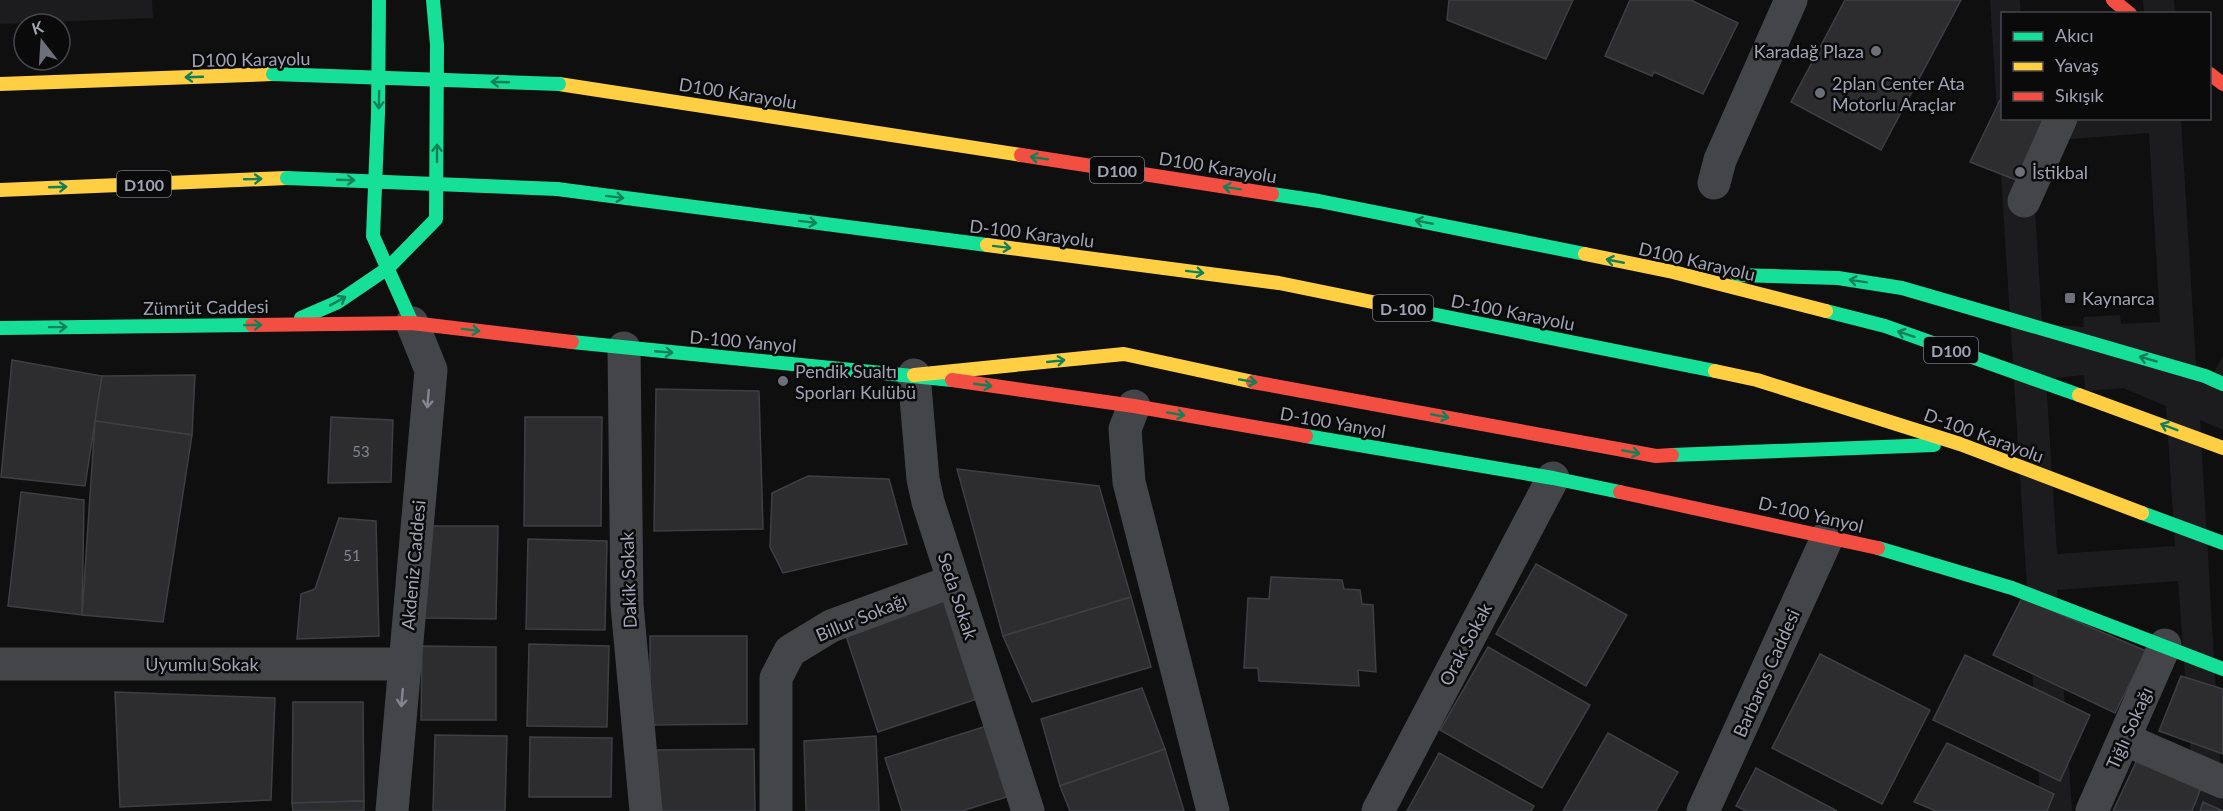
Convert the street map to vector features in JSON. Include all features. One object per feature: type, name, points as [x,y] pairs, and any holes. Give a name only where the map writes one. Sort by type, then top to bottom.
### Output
[{"type":"main road","points":[[379,0],[378,113],[373,236],[412,323]]},
{"type":"main road","points":[[285,324],[338,302],[388,268],[436,219],[437,45],[433,0]]},
{"type":"main road","points":[[2113,0],[2122,0]]},
{"type":"main road","points":[[2113,0],[2128,12]]},
{"type":"main road","name":"D100 Karayolu","points":[[0,84],[273,74],[559,84],[1319,201],[1673,272],[1885,327],[2223,448]]},
{"type":"main road","points":[[2211,75],[2223,84]]},
{"type":"main road","name":"D100","points":[[0,190],[287,178],[557,189]]},
{"type":"main road","name":"D-100 Karayolu","points":[[557,189],[1279,283],[1757,380],[1960,444],[2223,543]]},
{"type":"main road","points":[[1673,272],[1838,278],[1902,288],[2223,381]]},
{"type":"main road","name":"Zümrüt Caddesi","points":[[0,328],[412,323]]},
{"type":"main road","name":"D-100 Yanyol","points":[[412,323],[624,348],[914,375],[1134,406],[1553,478],[1874,547],[2012,588],[2223,669]]},
{"type":"main road","points":[[914,375],[1124,354],[1224,377],[1656,456],[1960,444]]},
{"type":"street","points":[[1714,183],[1720,160],[1791,0]]},
{"type":"street","points":[[2024,201],[2060,120]]},
{"type":"street","name":"Akdeniz Caddesi","points":[[392,811],[431,370],[412,323]]},
{"type":"street","name":"Dakik Sokak","points":[[624,348],[627,605],[645,811]]},
{"type":"street","name":"Seda Sokak","points":[[914,375],[923,479],[928,502],[1028,811]]},
{"type":"street","points":[[1134,406],[1125,429],[1129,482],[1213,811]]},
{"type":"street","name":"Orak Sokak","points":[[1378,811],[1553,478]]},
{"type":"street","name":"Barbaros Caddesi","points":[[1703,811],[1828,536]]},
{"type":"street","name":"Billur Sokağı","points":[[776,811],[776,678],[790,651],[831,626],[953,581]]},
{"type":"street","name":"Tığlı Sokağı","points":[[2092,811],[2165,645]]},
{"type":"street","name":"Uyumlu Sokak","points":[[0,664],[405,664]]},
{"type":"street","points":[[2124,739],[2223,782]]},
{"type":"shaded area","points":[[0,0],[152,0],[153,18],[72,21],[72,12],[12,12],[12,24],[0,24]]},
{"type":"shaded area","points":[[1990,0],[2020,0],[2021,12],[2001,12],[2001,120],[2181,120],[2197,381],[2207,385],[2223,356],[2223,430],[2200,420],[2223,811],[2158,811],[2195,809],[2178,581],[2057,590],[2072,811],[2041,811]],"holes":[[[2149,133],[2160,322],[2121,324],[2120,315],[2083,317],[2084,327],[2042,324],[2031,142]],[[2084,375],[2085,391],[2123,388],[2166,406],[2175,546],[2057,554],[2046,379]]]},
{"type":"shaded area","points":[[2143,0],[2174,0],[2175,12],[2144,12]]},
{"type":"building","points":[[1449,0],[1573,0],[1546,59],[1447,20]]},
{"type":"building","points":[[1630,0],[1691,0],[1738,23],[1703,94],[1654,72],[1652,76],[1605,56]]},
{"type":"building","name":"Karadağ Plaza","points":[[1845,0],[1961,0],[1881,150],[1791,102]]},
{"type":"building","points":[[2001,98],[2001,120],[2054,120],[2024,183],[1970,162]]},
{"type":"building","points":[[12,360],[102,376],[85,486],[1,477]]},
{"type":"building","points":[[195,375],[192,435],[95,421],[102,376]]},
{"type":"building","points":[[656,389],[759,391],[763,529],[654,531]]},
{"type":"building","points":[[331,417],[393,420],[391,482],[328,483]]},
{"type":"building","points":[[525,417],[602,417],[601,526],[524,526]]},
{"type":"building","points":[[95,421],[192,435],[163,622],[82,615]]},
{"type":"building","points":[[957,469],[1099,486],[1131,597],[1003,636]]},
{"type":"building","points":[[808,476],[889,479],[907,544],[783,573],[770,547],[772,493]]},
{"type":"building","points":[[21,492],[84,500],[82,615],[8,606]]},
{"type":"building","points":[[339,518],[376,521],[379,636],[297,639],[301,594],[315,589]]},
{"type":"building","points":[[426,526],[498,526],[496,619],[424,618]]},
{"type":"building","points":[[528,539],[607,541],[605,630],[526,629]]},
{"type":"building","points":[[1536,564],[1627,615],[1586,686],[1496,634]]},
{"type":"building","points":[[1271,577],[1342,580],[1344,589],[1360,590],[1362,604],[1373,605],[1376,672],[1358,670],[1359,686],[1259,681],[1258,668],[1244,668],[1248,598],[1269,599]]},
{"type":"building","points":[[947,593],[983,697],[878,732],[843,627]]},
{"type":"building","points":[[1131,597],[1151,667],[1032,702],[1003,636]]},
{"type":"building","points":[[2022,598],[2146,651],[2115,713],[1993,655]]},
{"type":"building","points":[[650,636],[747,636],[747,724],[650,725]]},
{"type":"building","points":[[529,644],[609,646],[607,727],[527,726]]},
{"type":"building","points":[[422,646],[496,647],[496,720],[421,720]]},
{"type":"building","points":[[1488,647],[1590,705],[1542,788],[1440,730]]},
{"type":"building","points":[[1820,654],[1930,710],[1882,804],[1772,748]]},
{"type":"building","points":[[1965,655],[2090,715],[2060,781],[1933,720]]},
{"type":"building","points":[[2181,676],[2223,689],[2223,754],[2159,731]]},
{"type":"building","points":[[1142,688],[1165,749],[1060,786],[1041,719]]},
{"type":"building","points":[[115,692],[275,698],[271,800],[120,807]]},
{"type":"building","points":[[293,702],[363,702],[364,801],[292,803]]},
{"type":"building","points":[[993,724],[1016,794],[962,811],[902,811],[885,758]]},
{"type":"building","points":[[1608,733],[1678,772],[1656,811],[1563,811]]},
{"type":"building","points":[[435,735],[507,736],[505,811],[433,811]]},
{"type":"building","points":[[876,736],[879,811],[806,811],[804,741]]},
{"type":"building","points":[[530,737],[612,738],[611,797],[529,797]]},
{"type":"building","points":[[1947,743],[2054,794],[2047,811],[1936,811],[1914,802]]},
{"type":"building","points":[[754,749],[755,811],[655,811],[654,750]]},
{"type":"building","points":[[1165,749],[1184,811],[1070,811],[1060,786]]},
{"type":"building","points":[[1439,753],[1534,806],[1531,811],[1407,811]]},
{"type":"building","points":[[2137,760],[2201,788],[2192,811],[2113,811]]},
{"type":"building","points":[[1756,768],[1837,811],[1746,811],[1736,806]]},
{"type":"building","points":[[364,801],[364,811],[293,811],[292,803]]},
{"type":"building","points":[[2203,802],[2223,811],[2200,811]]},
{"type":"traffic: fast","points":[[379,0],[378,113],[373,236],[412,323]]},
{"type":"traffic: fast","points":[[301,318],[338,302],[388,268],[436,219],[437,45],[433,0]]},
{"type":"traffic: fast","points":[[273,74],[559,84]]},
{"type":"traffic: fast","points":[[287,178],[557,189]]},
{"type":"traffic: fast","points":[[557,189],[987,245]]},
{"type":"traffic: fast","points":[[1272,194],[1319,201],[1585,254]]},
{"type":"traffic: fast","points":[[1737,275],[1838,278],[1902,288],[2205,376],[2223,384]]},
{"type":"traffic: fast","points":[[1387,305],[1715,371]]},
{"type":"traffic: fast","points":[[1826,311],[1885,326],[2079,395]]},
{"type":"traffic: fast","points":[[0,328],[252,325]]},
{"type":"traffic: fast","points":[[572,342],[952,380]]},
{"type":"traffic: fast","points":[[1306,436],[1553,478],[1620,492]]},
{"type":"traffic: fast","points":[[1672,455],[1934,445]]},
{"type":"traffic: fast","points":[[2142,513],[2223,543]]},
{"type":"traffic: fast","points":[[1878,548],[2012,588],[2223,669]]},
{"type":"traffic: slow","points":[[0,84],[273,74]]},
{"type":"traffic: slow","points":[[559,84],[1021,155]]},
{"type":"traffic: slow","points":[[0,190],[287,178]]},
{"type":"traffic: slow","points":[[987,245],[1279,283],[1387,305]]},
{"type":"traffic: slow","points":[[1585,254],[1673,272],[1826,311]]},
{"type":"traffic: slow","points":[[914,375],[1124,354],[1253,382]]},
{"type":"traffic: slow","points":[[1715,371],[1757,380],[1960,444],[2142,513]]},
{"type":"traffic: slow","points":[[2079,395],[2223,448]]},
{"type":"traffic: jam","points":[[2113,0],[2128,12]]},
{"type":"traffic: jam","points":[[2211,75],[2223,84]]},
{"type":"traffic: jam","points":[[1021,155],[1272,194]]},
{"type":"traffic: jam","points":[[252,325],[412,323],[572,342]]},
{"type":"traffic: jam","points":[[952,380],[1134,406],[1306,436]]},
{"type":"traffic: jam","points":[[1253,382],[1656,456],[1672,455]]},
{"type":"traffic: jam","points":[[1620,492],[1878,548]]},
{"type":"place","name":"Karadağ Plaza","points":[[1876,51]]},
{"type":"place","name":"2plan Center Ata Motorlu Araçlar","points":[[1820,93]]},
{"type":"place","name":"İstikbal","points":[[2020,172]]},
{"type":"place","name":"Kaynarca","points":[[2070,298]]},
{"type":"place","name":"Pendik Sualtı Sporları Kulübü","points":[[783,381]]}]
